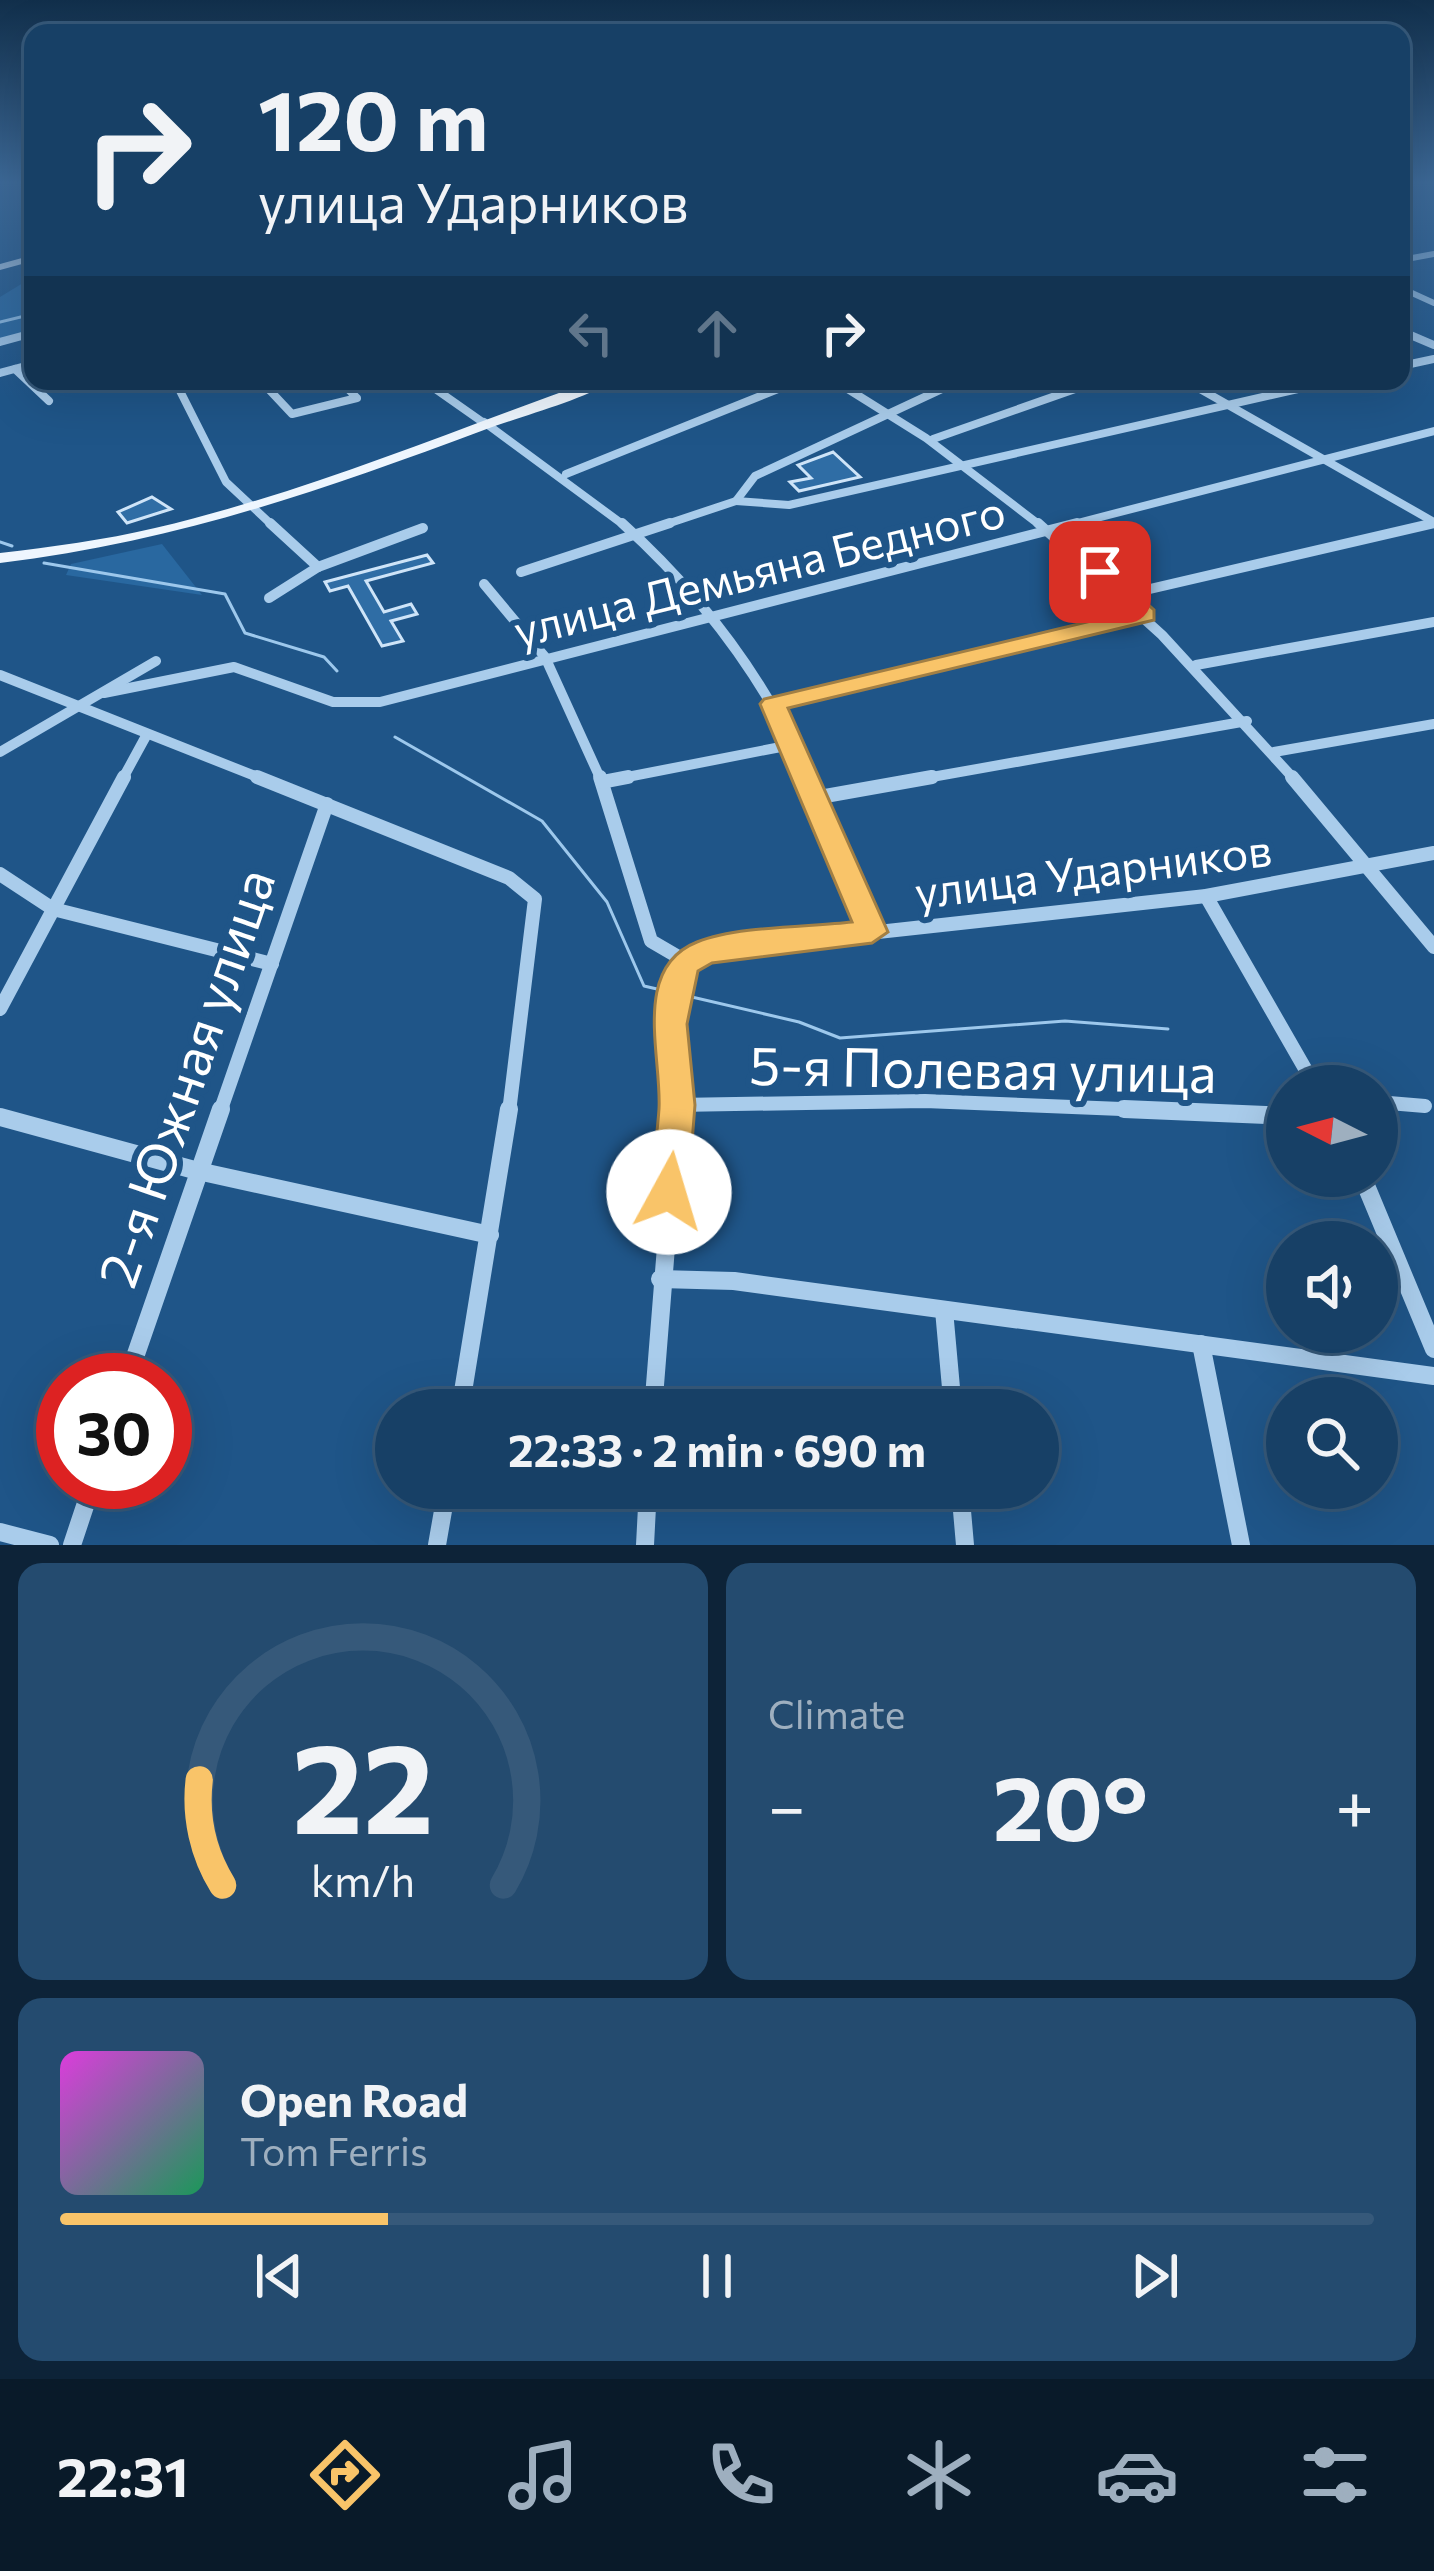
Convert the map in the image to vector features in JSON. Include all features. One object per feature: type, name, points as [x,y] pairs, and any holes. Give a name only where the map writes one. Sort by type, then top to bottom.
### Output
[{"type":"main road","points":[[0,559],[159,533],[254,506],[576,390]]},
{"type":"street","points":[[0,373],[24,366]]},
{"type":"street","points":[[15,369],[24,377]]},
{"type":"street","points":[[37,390],[49,401]]},
{"type":"street","points":[[180,390],[226,482],[318,567]]},
{"type":"street","points":[[269,390],[292,414],[302,415],[357,398],[349,390]]},
{"type":"street","points":[[437,390],[566,474],[712,614],[773,704],[872,932]]},
{"type":"street","points":[[566,474],[776,390]]},
{"type":"street","points":[[852,390],[970,464],[1051,528],[1145,615],[1274,752],[1434,947]]},
{"type":"street","points":[[736,501],[755,476],[939,390]]},
{"type":"street","points":[[933,440],[1073,390]]},
{"type":"street","points":[[1202,390],[1434,523]]},
{"type":"street","points":[[521,572],[736,501],[789,505],[1292,390]]},
{"type":"street","name":"улица Демьяна Бедного","points":[[104,693],[158,687],[198,671],[231,667],[271,676],[332,702],[380,702],[1434,431]]},
{"type":"street","points":[[1124,595],[1434,523]]},
{"type":"street","points":[[269,598],[318,567],[423,528]]},
{"type":"street","points":[[484,584],[545,657],[602,782],[651,941],[687,962],[676,982],[670,1024],[677,1105],[654,1389]]},
{"type":"street","points":[[773,704],[1145,615]]},
{"type":"street","points":[[1196,665],[1434,622]]},
{"type":"street","points":[[0,752],[156,661]]},
{"type":"street","points":[[0,675],[526,888],[536,917],[464,1389]]},
{"type":"street","points":[[814,798],[1246,721]]},
{"type":"street","points":[[1274,752],[1434,724]]},
{"type":"street","points":[[0,1009],[146,736]]},
{"type":"street","points":[[602,782],[791,745]]},
{"type":"street","name":"2-я Южная улица","points":[[136,1353],[327,804]]},
{"type":"street","name":"улица Ударников","points":[[687,962],[705,951],[1207,896],[1360,870],[1365,863],[1434,854]]},
{"type":"street","points":[[0,874],[52,909],[272,964]]},
{"type":"street","points":[[1207,896],[1303,1065]]},
{"type":"street","name":"5-я Полевая улица","points":[[677,1105],[925,1101],[1266,1115]]},
{"type":"street","points":[[1398,1104],[1425,1106]]},
{"type":"street","points":[[0,1117],[198,1172],[490,1235]]},
{"type":"street","points":[[1371,1197],[1434,1349]]},
{"type":"street","points":[[660,1279],[734,1281],[1434,1376]]},
{"type":"street","points":[[944,1310],[951,1389]]},
{"type":"street","points":[[1201,1343],[1240,1545]]},
{"type":"street","points":[[72,1545],[84,1509]]},
{"type":"street","points":[[437,1545],[443,1509]]},
{"type":"street","points":[[645,1545],[647,1509]]},
{"type":"street","points":[[962,1509],[965,1545]]},
{"type":"street","points":[[0,1532],[50,1545]]},
{"type":"shaded area","points":[[24,283],[24,334],[0,341],[0,297]]},
{"type":"shaded area","points":[[162,544],[202,595],[66,575],[71,564]]},
{"type":"building","points":[[833,452],[860,477],[799,491],[790,482],[811,478],[798,465]]},
{"type":"building","points":[[152,497],[171,509],[127,523],[118,512]]},
{"type":"building","points":[[427,555],[433,563],[366,581],[384,612],[411,604],[417,614],[391,621],[403,641],[382,646],[348,586],[330,591],[325,582]]},
{"type":"waterway","points":[[0,322],[24,316]]},
{"type":"waterway","points":[[0,542],[12,546]]},
{"type":"waterway","points":[[44,563],[225,594],[245,633],[324,657],[337,671]]},
{"type":"waterway","points":[[395,737],[542,821],[607,902],[644,986],[670,992]]},
{"type":"waterway","points":[[679,994],[799,1022],[840,1038],[1065,1021],[1168,1029]]},
{"type":"route","points":[[669,1192],[677,1105],[670,1024],[676,982],[687,962],[705,951],[872,932],[773,704],[1145,615],[1100,572]]}]
